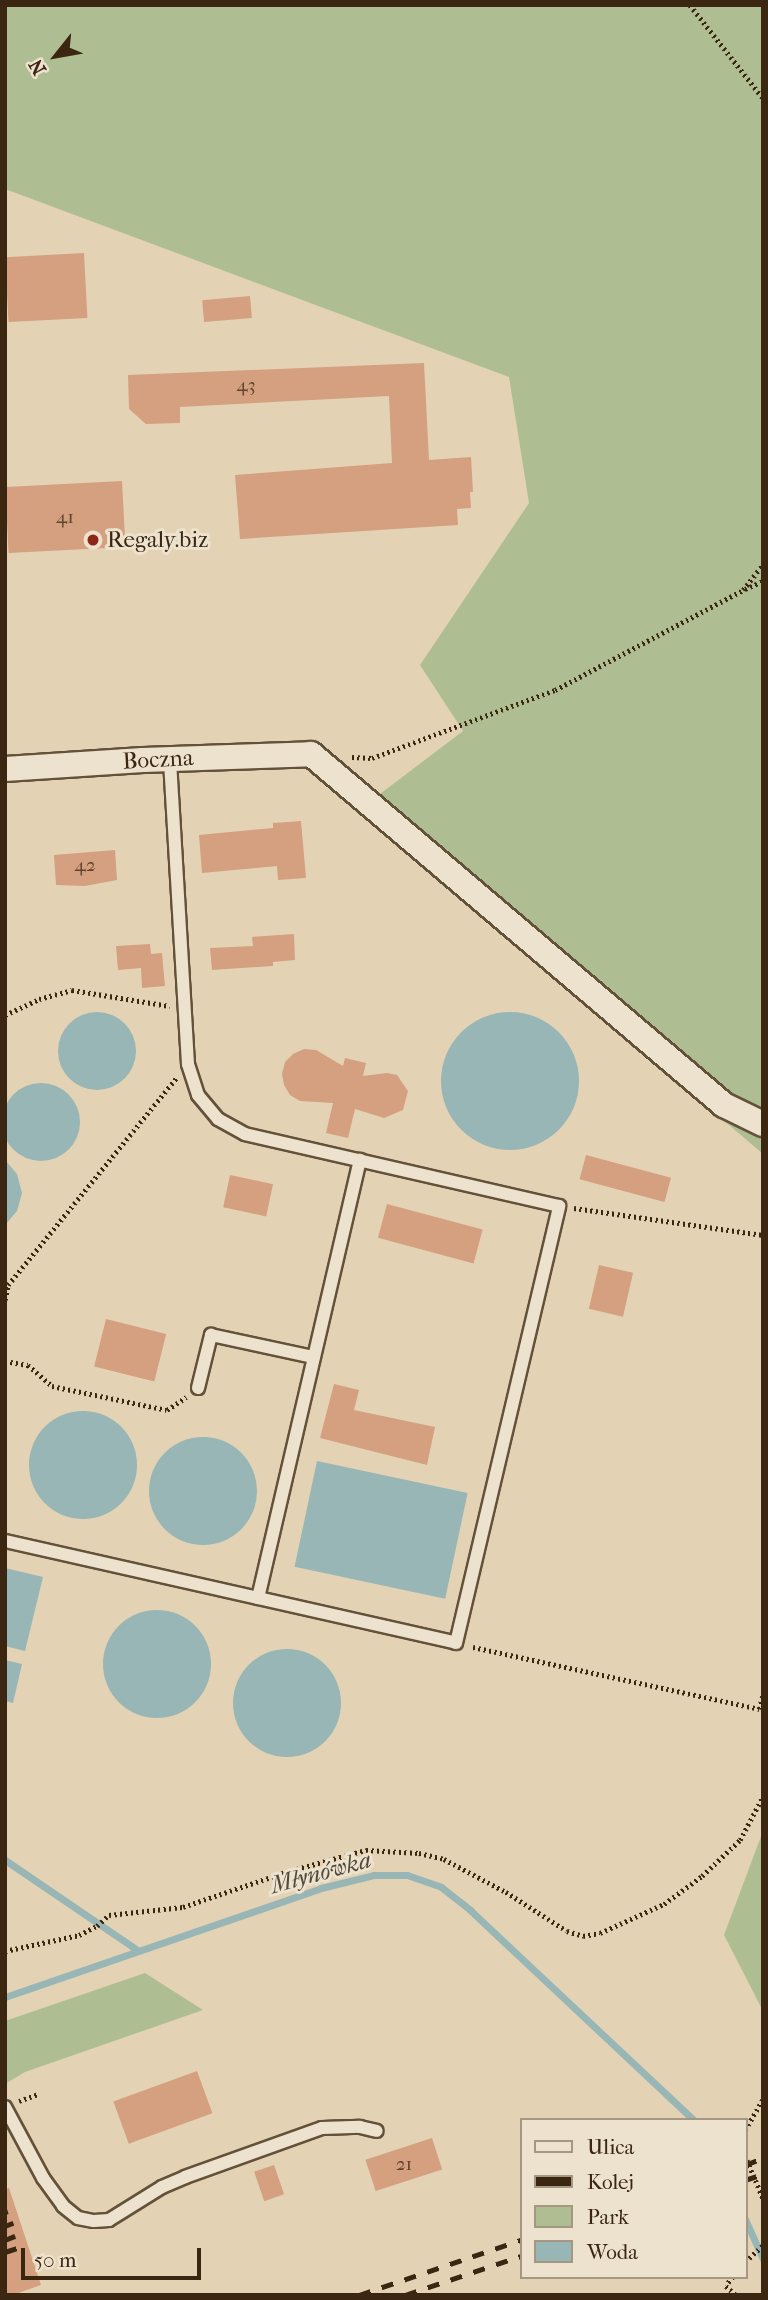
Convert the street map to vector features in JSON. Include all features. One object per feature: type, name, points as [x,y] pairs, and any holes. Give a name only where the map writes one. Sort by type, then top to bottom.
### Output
[{"type":"street","name":"Boczna","points":[[5,769],[311,754]]},
{"type":"street","points":[[311,754],[724,1105],[763,1124]]},
{"type":"lane","points":[[5,1541],[456,1643],[559,1206],[245,1134],[218,1119],[198,1095],[188,1064],[170,759]]},
{"type":"lane","points":[[258,1598],[359,1160]]},
{"type":"lane","points":[[198,1388],[211,1335],[314,1357]]},
{"type":"lane","points":[[5,2107],[43,2178],[63,2206],[78,2218],[94,2221],[118,2215],[162,2187],[185,2177],[322,2128],[360,2127],[377,2131]]},
{"type":"path","points":[[691,5],[763,98]]},
{"type":"path","points":[[743,590],[763,564]]},
{"type":"path","points":[[311,754],[372,758],[555,691],[763,581]]},
{"type":"path","points":[[5,1015],[39,999],[72,990],[184,1008]]},
{"type":"path","points":[[5,1300],[8,1285],[188,1064]]},
{"type":"path","points":[[559,1206],[763,1235]]},
{"type":"path","points":[[5,1361],[28,1365],[52,1385],[167,1410],[198,1388]]},
{"type":"path","points":[[456,1643],[759,1709],[763,1694]]},
{"type":"path","points":[[5,1951],[79,1935],[97,1926],[109,1915],[150,1913],[183,1907],[286,1872],[366,1850],[419,1853],[444,1858],[462,1866],[567,1931],[583,1936],[600,1933],[664,1904],[702,1876],[740,1840],[763,1796]]},
{"type":"path","points":[[747,2127],[763,2099]]},
{"type":"path","points":[[747,2160],[763,2198]]},
{"type":"path","points":[[747,2260],[763,2245]]},
{"type":"path","points":[[731,2279],[726,2286],[736,2295]]},
{"type":"green space","points":[[5,5],[763,5],[763,1154],[722,1119],[727,1094],[380,794],[463,731],[420,665],[529,503],[509,377],[5,189]]},
{"type":"green space","points":[[763,1831],[763,2011],[724,1935]]},
{"type":"green space","points":[[145,1973],[203,2010],[25,2072],[5,2084],[5,2021]]},
{"type":"water","points":[[97,1012],[112,1015],[125,1023],[133,1036],[136,1051],[133,1066],[125,1079],[112,1087],[97,1090],[82,1087],[69,1079],[61,1066],[58,1051],[61,1036],[69,1023],[82,1015]]},
{"type":"water","points":[[510,1012],[536,1017],[559,1032],[574,1055],[579,1081],[574,1107],[559,1130],[536,1145],[510,1150],[484,1145],[461,1130],[446,1107],[441,1081],[446,1055],[461,1032],[484,1017]]},
{"type":"water","points":[[41,1083],[56,1086],[73,1100],[80,1122],[77,1137],[63,1154],[41,1161],[26,1158],[9,1144],[2,1122],[5,1107],[19,1090]]},
{"type":"water","points":[[5,1160],[17,1174],[22,1193],[17,1211],[5,1225]]},
{"type":"water","points":[[83,1411],[104,1415],[121,1427],[133,1444],[137,1465],[133,1486],[121,1503],[104,1515],[83,1519],[62,1515],[45,1503],[33,1486],[29,1465],[33,1444],[45,1427],[62,1415]]},
{"type":"water","points":[[203,1437],[224,1441],[241,1453],[253,1470],[257,1491],[253,1512],[241,1529],[224,1541],[203,1545],[182,1541],[165,1529],[153,1512],[149,1491],[153,1470],[165,1453],[182,1441]]},
{"type":"water","points":[[317,1461],[468,1493],[445,1599],[295,1567]]},
{"type":"water","points":[[5,1568],[43,1577],[25,1651],[5,1646]]},
{"type":"water","points":[[157,1610],[178,1614],[195,1626],[207,1643],[211,1664],[207,1685],[195,1702],[178,1714],[157,1718],[136,1714],[119,1702],[107,1685],[103,1664],[107,1643],[119,1626],[136,1614]]},
{"type":"water","points":[[287,1649],[308,1653],[325,1665],[337,1682],[341,1703],[337,1724],[325,1741],[308,1753],[287,1757],[266,1753],[249,1741],[237,1724],[233,1703],[237,1682],[249,1665],[266,1653]]},
{"type":"water","points":[[5,1660],[22,1664],[13,1703],[5,1701]]},
{"type":"building","points":[[84,253],[87,318],[9,322],[5,257]]},
{"type":"building","points":[[250,296],[252,318],[204,322],[202,300]]},
{"type":"building","points":[[424,363],[429,460],[471,457],[471,508],[457,509],[458,525],[240,539],[235,475],[392,463],[389,396],[180,407],[180,423],[146,424],[129,409],[128,375]]},
{"type":"building","points":[[122,481],[125,547],[9,553],[5,487]]},
{"type":"building","points":[[301,821],[306,878],[278,880],[277,866],[202,873],[199,835],[273,828],[273,823]]},
{"type":"building","points":[[115,850],[117,880],[85,886],[56,885],[54,855]]},
{"type":"building","points":[[294,934],[295,960],[273,962],[273,966],[212,970],[210,948],[253,946],[252,937]]},
{"type":"building","points":[[150,944],[151,954],[162,953],[165,986],[142,988],[141,968],[118,970],[116,946]]},
{"type":"building","points":[[304,1049],[316,1050],[343,1066],[345,1058],[366,1063],[363,1076],[387,1073],[397,1075],[408,1091],[403,1110],[384,1118],[355,1109],[348,1138],[326,1133],[333,1103],[300,1101],[290,1095],[284,1085],[282,1074],[285,1062]]},
{"type":"building","points":[[586,1155],[671,1178],[665,1202],[580,1179]]},
{"type":"building","points":[[230,1175],[273,1184],[266,1216],[223,1207]]},
{"type":"building","points":[[387,1204],[483,1230],[474,1263],[378,1238]]},
{"type":"building","points":[[599,1265],[633,1273],[623,1317],[589,1309]]},
{"type":"building","points":[[106,1319],[166,1334],[154,1382],[94,1367]]},
{"type":"building","points":[[334,1384],[359,1390],[354,1410],[435,1427],[427,1465],[320,1438]]},
{"type":"building","points":[[197,2071],[212,2113],[129,2144],[113,2101]]},
{"type":"building","points":[[432,2138],[442,2169],[376,2191],[365,2160]]},
{"type":"building","points":[[274,2165],[284,2194],[264,2201],[254,2172]]},
{"type":"building","points":[[9,2188],[41,2285],[13,2295],[5,2295],[5,2189]]},
{"type":"waterway","points":[[5,1860],[136,1949]]},
{"type":"waterway","name":"Młynówka","points":[[5,1997],[321,1888],[374,1875],[407,1875],[441,1887],[470,1910],[692,2118]]},
{"type":"waterway","name":"Młynówka","points":[[747,2223],[763,2259]]},
{"type":"railway","points":[[747,2164],[763,2158]]},
{"type":"railway","points":[[747,2179],[763,2174]]},
{"type":"railway","points":[[5,2226],[13,2223]]},
{"type":"railway","points":[[5,2240],[15,2236]]},
{"type":"railway","points":[[359,2295],[520,2240]]},
{"type":"railway","points":[[5,2252],[20,2247]]},
{"type":"railway","points":[[405,2295],[520,2256]]},
{"type":"place","name":"Regaly.biz","points":[[93,540]]}]
